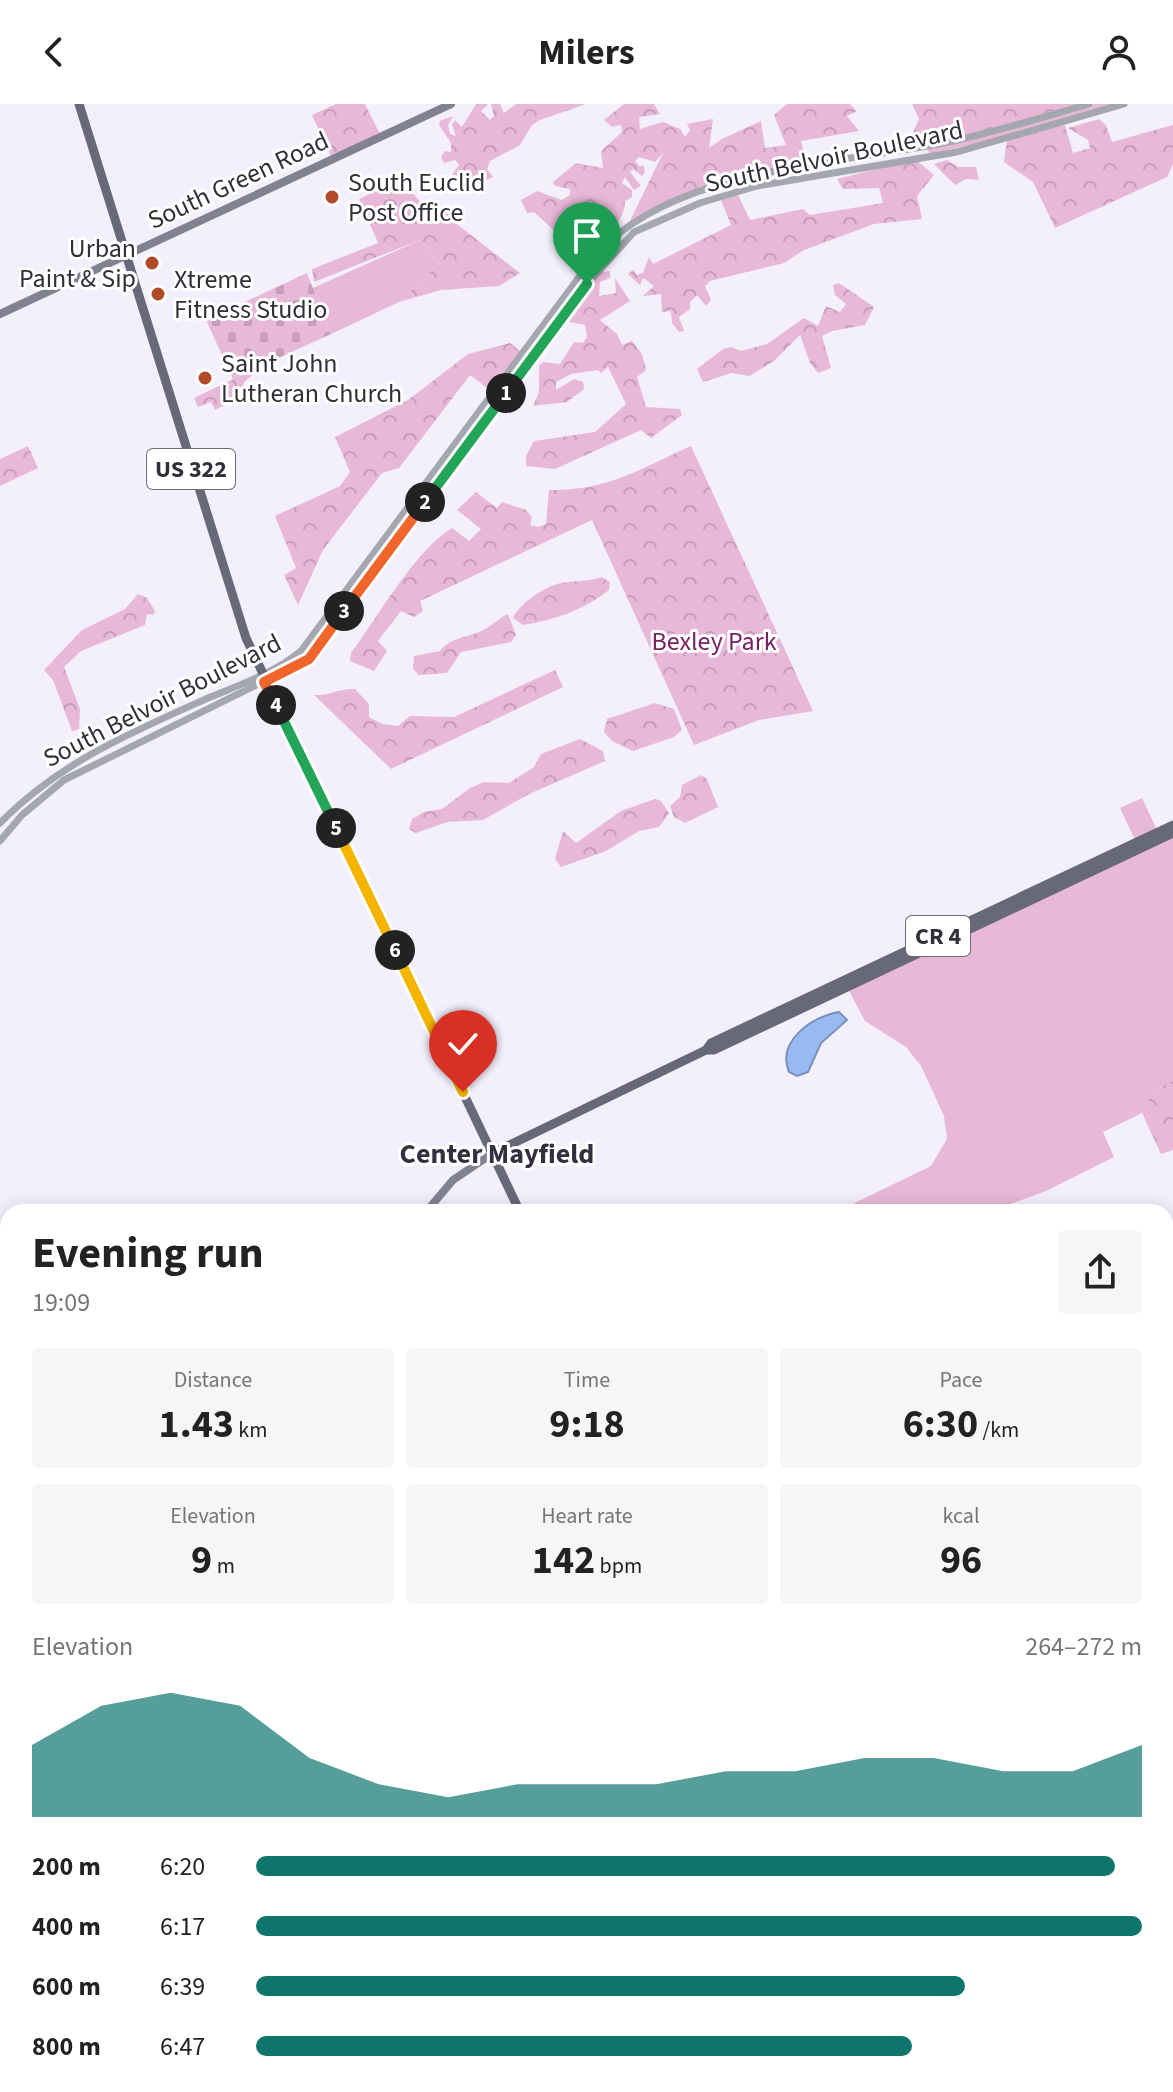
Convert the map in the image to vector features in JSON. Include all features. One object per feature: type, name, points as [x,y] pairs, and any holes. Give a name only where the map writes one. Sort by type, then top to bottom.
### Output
[{"type":"main road","name":"US 322","points":[[79,104],[128,253],[187,459],[263,678],[516,1204]]},
{"type":"main road","name":"South Green Road","points":[[0,314],[451,104]]},
{"type":"main road","name":"CR 4","points":[[706,1050],[711,1043],[1173,825]]},
{"type":"main road","name":"CR 4","points":[[493,1153],[706,1050],[714,1050],[1173,833]]},
{"type":"main road","points":[[433,1204],[453,1180],[493,1153]]},
{"type":"street","name":"South Belvoir Boulevard","points":[[0,841],[22,815],[68,777],[263,678],[306,645],[594,257],[629,223],[705,190],[955,141],[1089,104]]},
{"type":"street","name":"South Belvoir Boulevard","points":[[0,823],[40,784],[78,760],[309,659],[587,284],[634,232],[700,203],[757,186],[957,152],[1124,104]]},
{"type":"green space","points":[[336,104],[365,104],[381,136],[332,158],[312,115]]},
{"type":"green space","points":[[476,104],[488,104],[481,111],[490,120],[494,116],[491,104],[500,104],[504,113],[516,104],[586,104],[532,125],[520,145],[490,161],[487,169],[493,177],[484,181],[452,175],[459,165],[455,160],[444,163],[441,157],[445,151],[451,152],[451,143],[439,125],[440,121],[453,116],[448,125],[450,134],[456,136],[452,124],[455,120],[462,127]]},
{"type":"green space","points":[[624,104],[654,104],[660,114],[639,117],[640,129],[663,122],[680,129],[685,137],[690,130],[687,124],[713,119],[709,148],[761,121],[765,148],[786,145],[774,115],[787,104],[850,104],[857,111],[847,116],[859,131],[801,141],[808,168],[705,190],[629,223],[663,153],[655,162],[639,157],[635,161],[639,166],[644,166],[645,172],[642,176],[633,169],[630,172],[641,186],[634,190],[625,177],[622,183],[632,190],[632,197],[625,201],[619,220],[604,231],[596,224],[588,230],[594,239],[583,234],[570,249],[562,247],[557,233],[534,212],[527,213],[521,200],[537,191],[562,200],[570,195],[570,189],[555,186],[553,182],[576,163],[603,168],[601,151],[622,132],[621,125],[612,127],[604,120]]},
{"type":"green space","points":[[912,104],[1089,104],[905,151],[919,119]]},
{"type":"green space","points":[[1095,104],[1115,104],[999,139],[929,154],[928,149]]},
{"type":"green space","points":[[1099,119],[1106,125],[1112,142],[1173,125],[1173,164],[1167,177],[1055,228],[1033,182],[1004,162],[1007,139],[1064,122],[1073,153],[1090,148],[1088,140],[1068,128]]},
{"type":"green space","points":[[915,159],[934,175],[917,196],[922,219],[874,224],[804,250],[784,263],[710,281],[705,286],[711,300],[706,306],[697,295],[690,302],[690,309],[679,317],[684,331],[679,332],[672,323],[671,311],[662,312],[661,294],[643,296],[654,286],[643,278],[640,285],[628,274],[633,270],[637,275],[643,273],[649,257],[653,264],[731,225],[721,200],[738,195],[750,220],[803,209],[810,215],[883,203],[879,188],[843,189],[837,179]]},
{"type":"green space","points":[[947,160],[958,167],[976,167],[979,180],[966,179],[955,185],[934,164]]},
{"type":"green space","points":[[400,179],[432,215],[448,208],[458,225],[520,273],[499,286],[441,290],[399,302],[439,263],[420,240],[314,282],[312,269],[378,243],[359,199]]},
{"type":"green space","points":[[420,240],[439,263],[399,302],[331,334],[313,288]]},
{"type":"green space","points":[[610,271],[610,278],[600,282],[599,296],[616,293],[615,278],[630,301],[600,320],[617,334],[622,345],[632,341],[642,354],[646,370],[637,377],[646,407],[680,409],[682,415],[651,438],[641,430],[555,469],[526,466],[526,456],[534,441],[595,432],[626,404],[608,367],[601,373],[598,370],[571,374],[556,382],[556,390],[574,379],[583,382],[584,389],[567,402],[533,406],[539,392],[539,366],[543,362],[560,364],[574,342],[583,343],[587,337],[585,325],[569,322],[599,272]]},
{"type":"green space","points":[[307,273],[331,334],[233,379],[206,320]]},
{"type":"green space","points":[[839,283],[874,307],[865,325],[822,336],[831,368],[818,373],[810,363],[800,335],[774,361],[749,376],[732,373],[703,382],[697,369],[723,349],[731,347],[741,351],[767,344],[804,318],[818,326],[826,306],[840,312],[846,304],[835,295],[833,285]]},
{"type":"green space","points":[[510,343],[523,353],[494,393],[470,375],[399,468],[382,473],[323,550],[298,605],[284,575],[296,568],[275,516],[340,486],[350,472],[335,437],[408,400],[468,354]]},
{"type":"green space","points":[[271,361],[245,381],[235,399],[215,410],[211,402],[198,407],[194,398]]},
{"type":"green space","points":[[28,446],[38,468],[0,486],[0,459]]},
{"type":"green space","name":"Bexley Park","points":[[691,446],[813,711],[759,720],[694,745],[592,520],[420,601],[423,611],[414,617],[401,611],[378,641],[387,651],[374,671],[350,661],[351,653],[425,551],[452,528],[469,541],[481,529],[457,510],[476,492],[497,508],[502,502],[526,510],[532,517],[530,525],[538,527],[546,524],[549,490],[605,483]]},
{"type":"green space","points":[[601,577],[610,582],[609,590],[579,609],[523,625],[513,618],[525,603],[551,586]]},
{"type":"green space","points":[[138,594],[147,598],[155,611],[154,615],[147,614],[145,625],[81,651],[64,667],[80,709],[79,729],[72,731],[53,680],[44,670],[82,630],[125,609]]},
{"type":"green space","points":[[508,614],[516,635],[511,642],[461,652],[447,673],[419,675],[413,669],[414,656],[440,651],[450,642],[481,631]]},
{"type":"green space","points":[[555,670],[563,687],[391,769],[314,695],[355,689],[369,704],[369,717],[382,724],[398,726],[410,716],[454,717]]},
{"type":"green space","points":[[655,703],[674,709],[682,730],[674,737],[633,751],[612,741],[604,732],[607,719]]},
{"type":"green space","points":[[580,739],[603,751],[605,761],[529,794],[483,820],[447,822],[416,833],[409,829],[412,819],[424,812],[442,809],[470,788],[484,782],[509,783],[534,767],[541,754]]},
{"type":"green space","points":[[701,775],[707,779],[718,807],[685,823],[674,817],[670,806],[680,797],[682,785]]},
{"type":"green space","points":[[1142,798],[1157,830],[1135,840],[1120,808]]},
{"type":"green space","points":[[655,799],[661,801],[669,813],[659,827],[639,831],[606,851],[561,867],[555,859],[563,831],[576,843],[621,811]]},
{"type":"green space","points":[[1173,833],[1173,1081],[1155,1089],[1142,1113],[1103,1132],[1114,1157],[1046,1191],[1011,1204],[853,1204],[931,1166],[947,1139],[944,1116],[921,1066],[906,1047],[865,1021],[847,987]]},
{"type":"green space","points":[[1173,1081],[1173,1150],[1161,1154],[1142,1113],[1155,1089]]},
{"type":"water","points":[[839,1012],[847,1020],[821,1043],[808,1072],[797,1076],[789,1072],[786,1061],[792,1040],[818,1019]]},
{"type":"place","name":"South Euclid Post Office","points":[[332,197]]},
{"type":"place","name":"Urban Paint & Sip","points":[[152,263]]},
{"type":"place","name":"Xtreme Fitness Studio","points":[[158,294]]},
{"type":"place","name":"Saint John Lutheran Church","points":[[205,378]]},
{"type":"district","name":"Center Mayfield","points":[[497,1153]]},
{"type":"route","points":[[463,1092],[264,682],[309,659],[587,284]]}]
